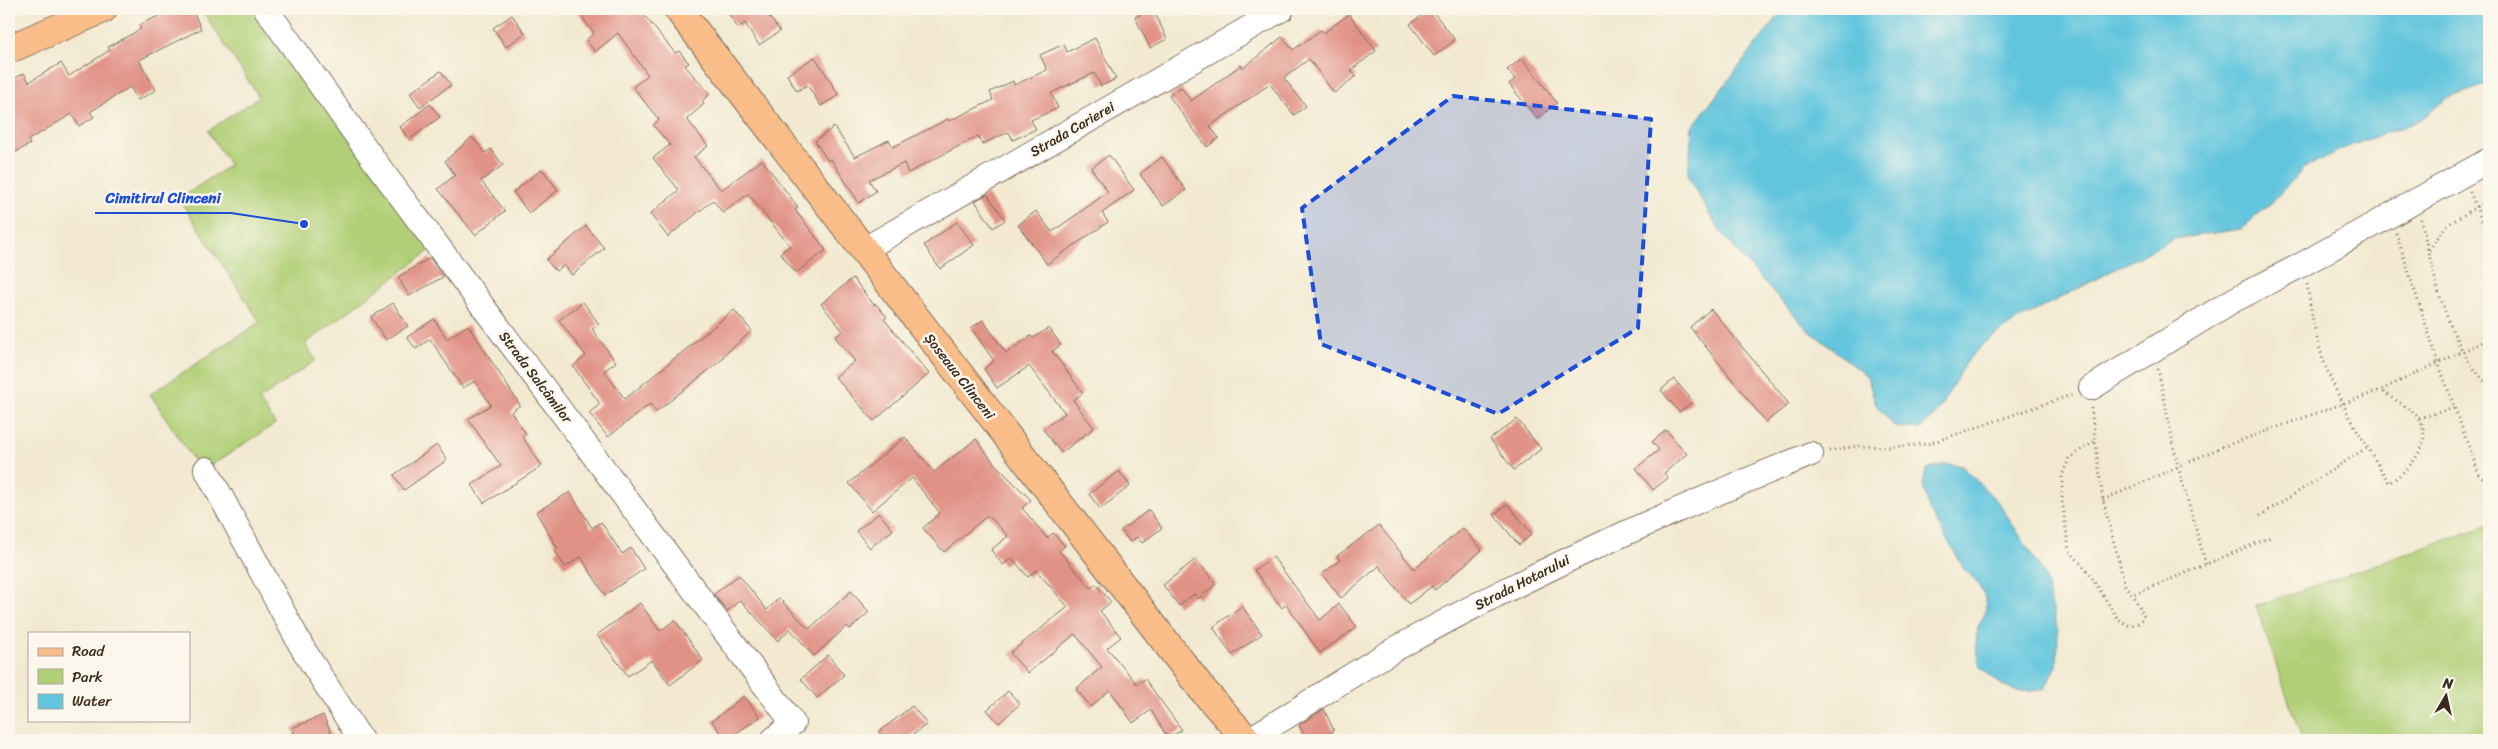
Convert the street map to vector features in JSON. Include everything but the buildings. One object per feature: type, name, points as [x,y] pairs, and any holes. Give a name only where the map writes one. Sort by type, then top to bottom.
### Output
[{"type":"main road","points":[[9,49],[102,9]]},
{"type":"main road","name":"Șoseaua Clinceni","points":[[678,9],[1202,689],[1247,740]]},
{"type":"street","name":"Strada Salcâmilor","points":[[266,9],[385,175],[793,723],[773,740]]},
{"type":"street","name":"Strada Carierei","points":[[863,250],[1282,9]]},
{"type":"street","points":[[2095,395],[2232,301],[2303,264],[2489,160]]},
{"type":"street","name":"Strada Hotarului","points":[[1247,740],[1404,644],[1581,552],[1811,454]]},
{"type":"street","points":[[206,469],[303,649],[361,740]]},
{"type":"path","points":[[2461,176],[2477,206],[2489,237]]},
{"type":"path","points":[[2428,251],[2446,226],[2489,199]]},
{"type":"path","points":[[2417,201],[2435,281],[2463,353],[2489,386]]},
{"type":"path","points":[[2390,216],[2454,408],[2480,477],[2489,482]]},
{"type":"path","points":[[2303,264],[2313,325],[2321,353],[2343,404],[2389,483],[2404,474],[2421,450],[2424,434],[2419,418],[2381,390]]},
{"type":"path","points":[[2103,500],[2222,447],[2381,390],[2439,365],[2489,339]]},
{"type":"path","points":[[2149,374],[2166,364]]},
{"type":"path","points":[[2158,369],[2178,467],[2206,564]]},
{"type":"path","points":[[2094,442],[2070,458],[2062,476],[2062,500],[2069,550],[2089,573],[2118,619],[2130,626],[2138,623],[2144,617],[2133,594],[2127,590],[2125,585],[2103,500],[2090,408],[2095,395]]},
{"type":"path","points":[[1811,454],[1858,446],[1889,447],[1928,444],[2095,395]]},
{"type":"path","points":[[2419,418],[2454,408]]},
{"type":"path","points":[[2260,516],[2368,447]]},
{"type":"path","points":[[2133,594],[2271,537]]},
{"type":"highlighted area","points":[[1453,96],[1651,119],[1638,328],[1498,414],[1321,344],[1302,208]]},
{"type":"green space","points":[[201,9],[260,9],[432,249],[305,344],[316,360],[259,400],[275,424],[201,472],[150,394],[260,322],[179,199],[230,165],[208,131],[259,97]]},
{"type":"green space","points":[[2489,525],[2489,740],[2302,740],[2256,606]]},
{"type":"water","points":[[1784,9],[2489,9],[2489,84],[2445,99],[2421,120],[2347,147],[2304,168],[2268,206],[2241,229],[2173,239],[2016,321],[1985,342],[1967,361],[1936,414],[1920,429],[1895,427],[1876,405],[1867,376],[1806,328],[1744,260],[1715,224],[1688,177],[1692,127]]},
{"type":"water","points":[[1945,464],[1962,466],[1999,503],[2044,574],[2058,630],[2057,666],[2044,689],[2015,691],[2002,685],[1980,667],[1976,643],[1978,627],[1986,612],[1985,597],[1976,581],[1965,570],[1929,509],[1923,485],[1926,470]]},
{"type":"place","name":"Cimitirul Clinceni","points":[[304,224]]}]
